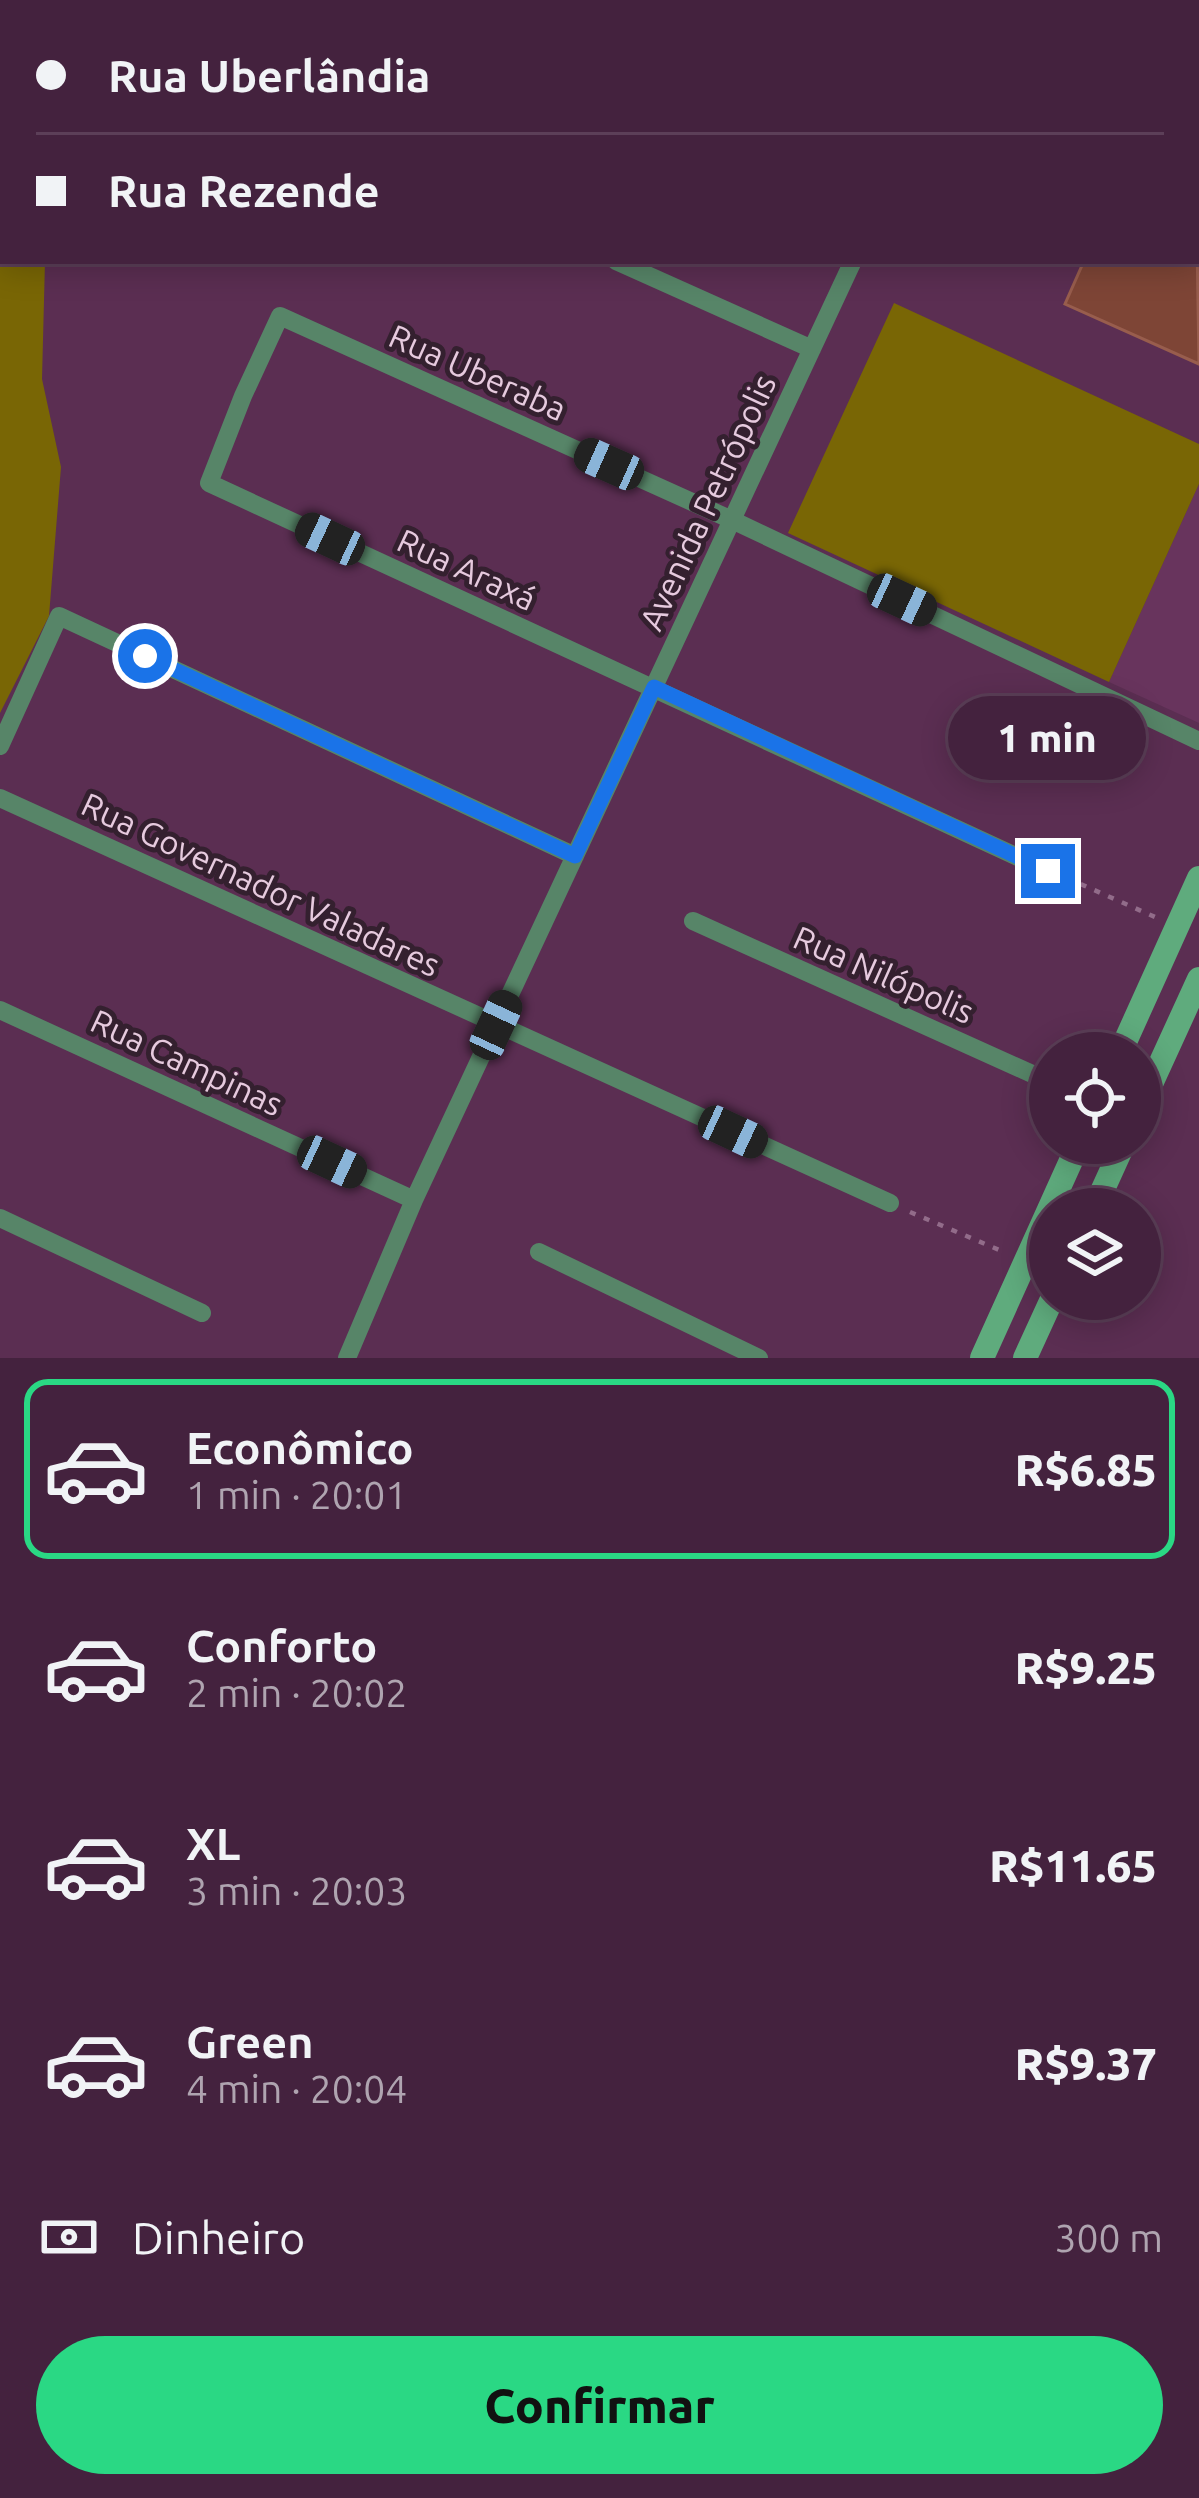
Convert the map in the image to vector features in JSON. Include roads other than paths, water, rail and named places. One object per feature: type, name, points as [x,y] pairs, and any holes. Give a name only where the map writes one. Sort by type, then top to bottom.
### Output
[{"type":"street","points":[[623,264],[812,349]]},
{"type":"street","name":"Avenida Petrópolis","points":[[347,1358],[414,1200],[852,264]]},
{"type":"street","name":"Rua Uberaba","points":[[243,396],[280,316],[732,520]]},
{"type":"street","name":"Rua Araxá","points":[[243,396],[209,483],[654,687]]},
{"type":"street","points":[[732,520],[1199,740]]},
{"type":"street","points":[[0,746],[59,616],[575,856]]},
{"type":"street","points":[[654,687],[1048,871]]},
{"type":"street","name":"Rua Governador Valadares","points":[[0,798],[890,1203]]},
{"type":"street","points":[[1129,1032],[1199,878]]},
{"type":"street","name":"Rua Nilópolis","points":[[692,921],[1029,1073]]},
{"type":"street","points":[[1161,1062],[1199,979]]},
{"type":"street","name":"Rua Campinas","points":[[0,1010],[414,1200]]},
{"type":"street","points":[[982,1358],[1070,1164]]},
{"type":"street","points":[[0,1218],[202,1313]]},
{"type":"street","points":[[539,1252],[759,1358]]},
{"type":"street","points":[[995,1358],[1000,1318]]},
{"type":"street","points":[[1025,1358],[1042,1320]]}]
